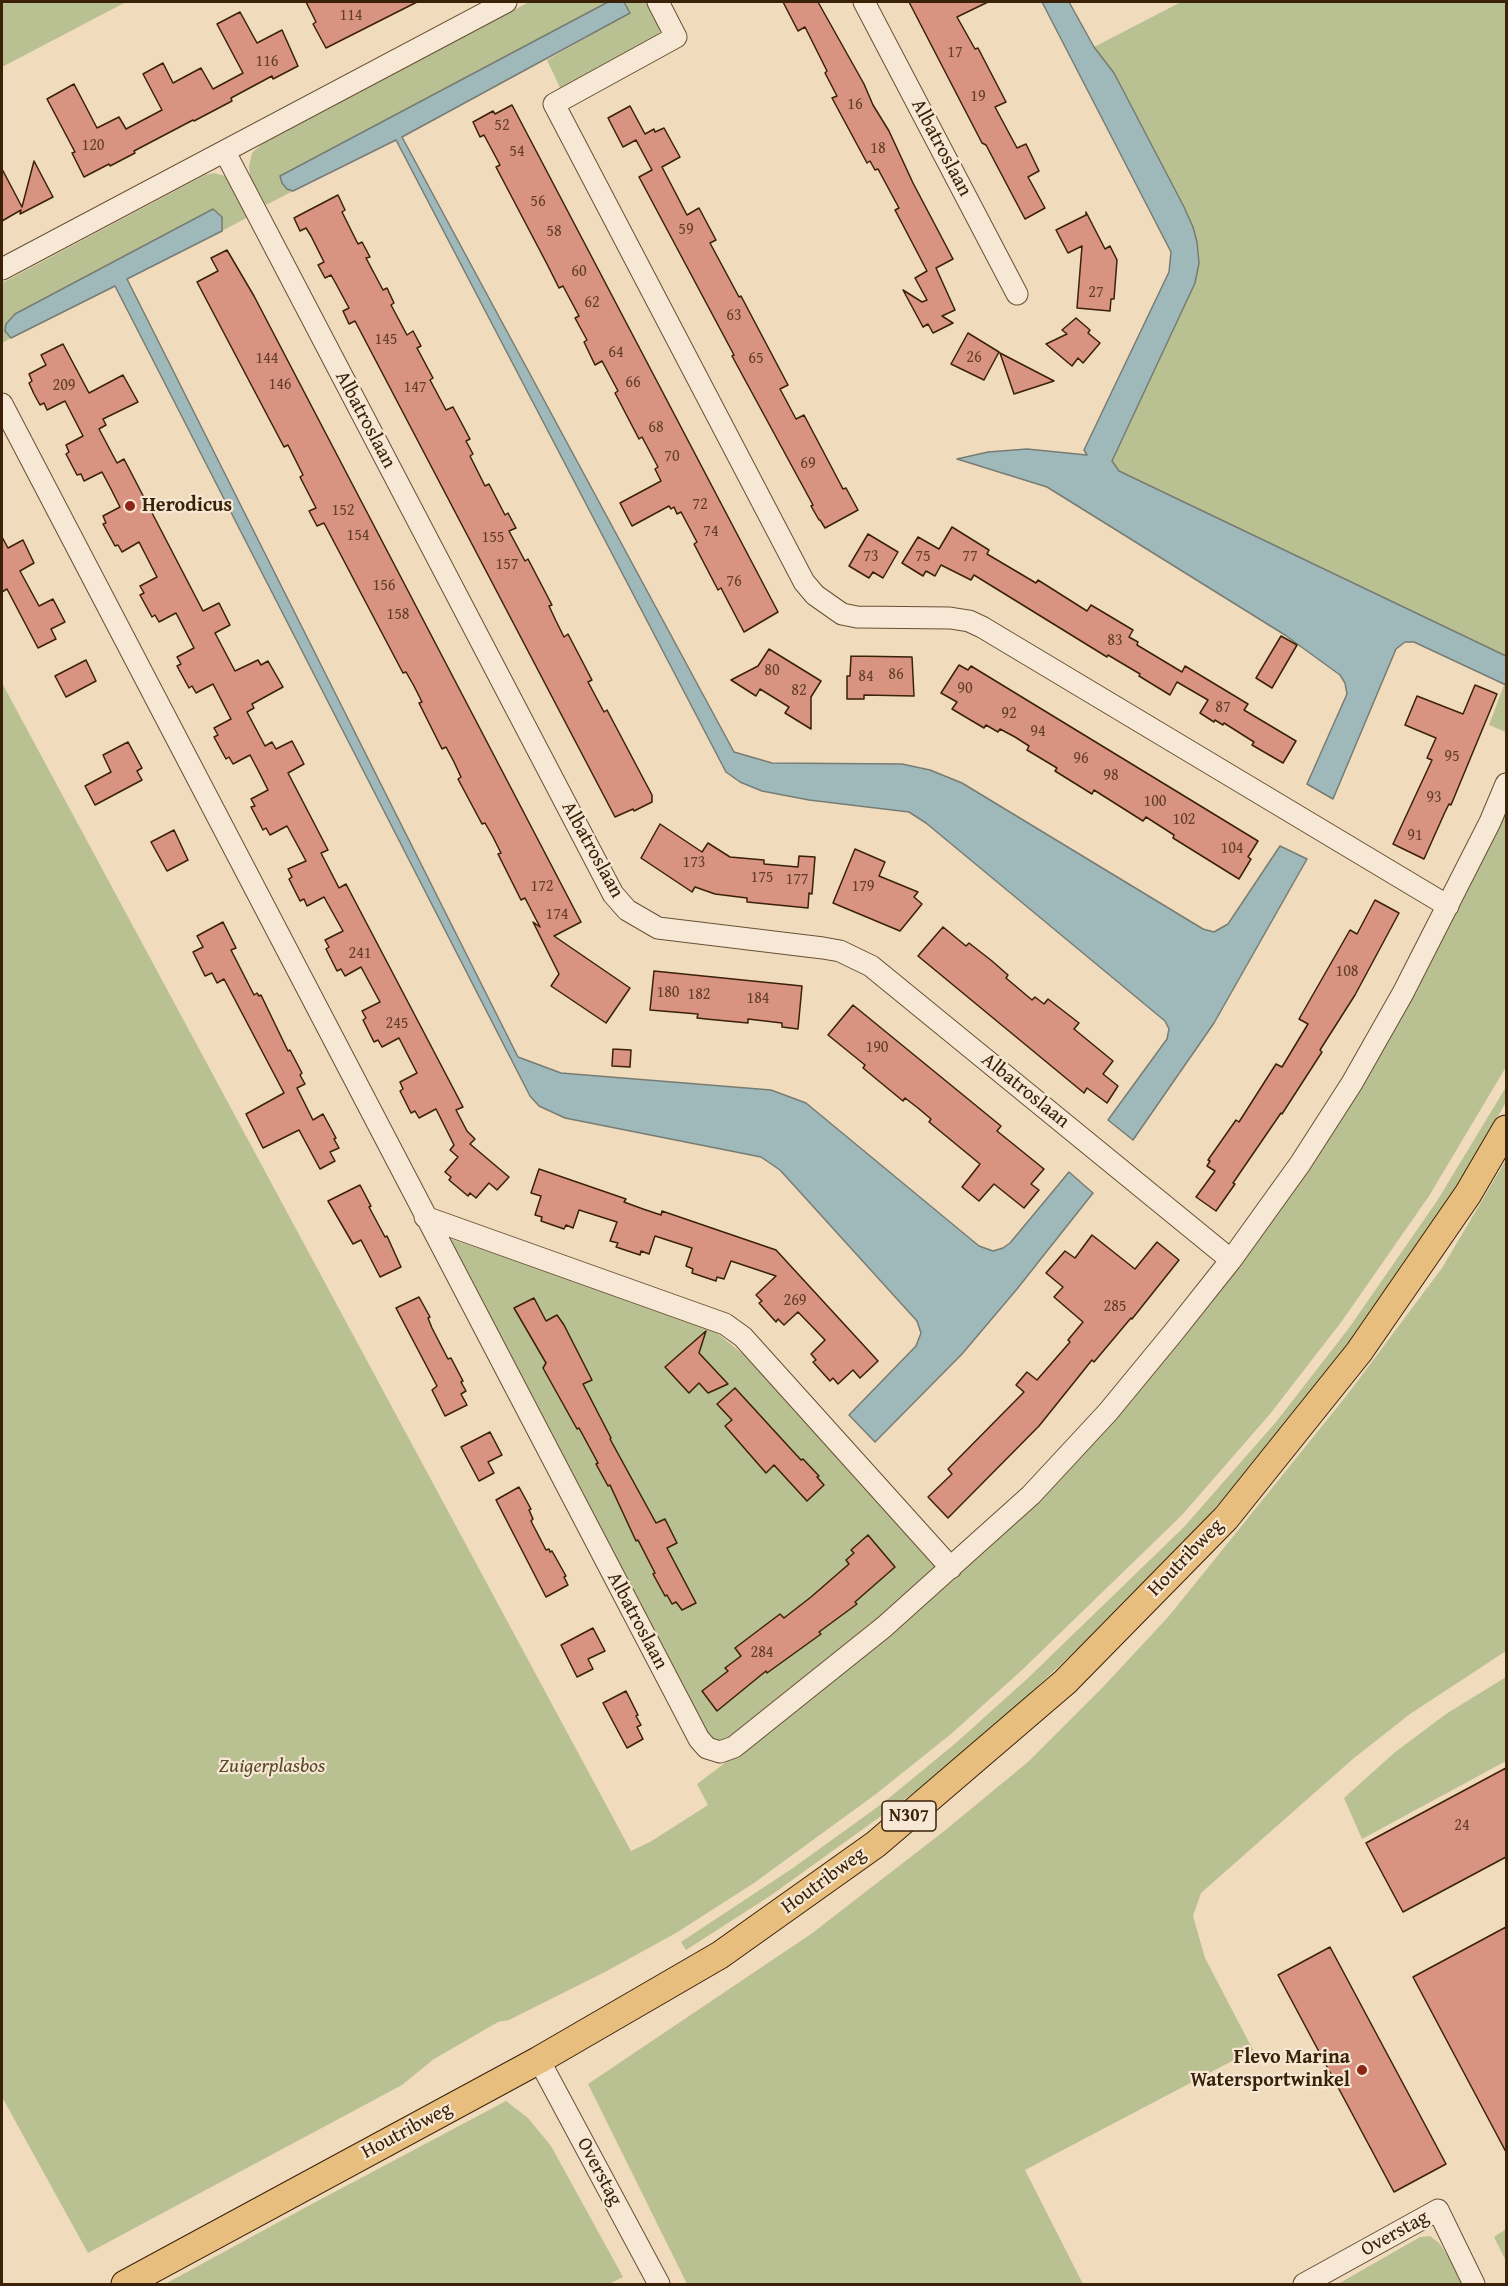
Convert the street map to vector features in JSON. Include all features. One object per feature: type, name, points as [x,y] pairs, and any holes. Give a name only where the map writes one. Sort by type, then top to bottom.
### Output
[{"type":"main road","name":"Houtribweg","points":[[125,2284],[539,2060],[720,1955],[876,1844],[1065,1682],[1226,1518],[1359,1352],[1468,1194],[1506,1129]]},
{"type":"street","points":[[2,269],[506,2]]},
{"type":"street","points":[[658,2],[676,37],[554,104],[804,582],[815,595],[842,614],[857,617],[950,618],[969,621],[982,627],[1448,906]]},
{"type":"street","name":"Albatroslaan","points":[[864,2],[1017,294]]},
{"type":"street","name":"Albatroslaan","points":[[225,152],[613,894],[627,910],[658,928],[840,951],[871,966],[1231,1260]]},
{"type":"street","name":"Albatroslaan","points":[[2,404],[693,1728],[707,1748],[720,1752],[734,1747],[884,1627],[1031,1495],[1108,1412],[1231,1260],[1300,1164],[1352,1083],[1403,993],[1448,906],[1506,784]]},
{"type":"street","points":[[425,1217],[725,1324],[743,1337],[951,1568]]},
{"type":"street","name":"Overstag","points":[[539,2060],[659,2284]]},
{"type":"street","name":"Overstag","points":[[1310,2283],[1438,2210],[1474,2284]]},
{"type":"green space","points":[[2,2],[126,2],[2,67]]},
{"type":"green space","points":[[529,2],[608,2],[280,176],[282,183],[293,191],[266,205],[250,177],[249,166],[252,153],[262,144]]},
{"type":"green space","points":[[624,2],[651,2],[662,23],[659,34],[562,92],[547,60],[630,13]]},
{"type":"green space","points":[[1181,2],[1506,2],[1506,656],[1119,471],[1112,461],[1195,283],[1199,263],[1193,227],[1114,73],[1094,47]]},
{"type":"green space","points":[[214,173],[225,176],[248,217],[222,231],[222,217],[212,209],[15,314],[5,331],[11,338],[2,343],[2,283],[205,175]]},
{"type":"green space","name":"Zuigerplasbos","points":[[2,683],[631,1851],[650,1842],[708,1805],[697,1784],[822,1690],[932,1597],[1236,1264],[1506,793],[1506,1067],[1429,1196],[1342,1321],[1270,1414],[1182,1515],[1022,1670],[951,1734],[876,1794],[754,1883],[676,1933],[509,2020],[498,2022],[434,2059],[402,2085],[88,2253],[2,2097]]},
{"type":"green space","points":[[1504,685],[1506,685],[1506,732],[1489,725]]},
{"type":"green space","points":[[1506,1087],[1506,1102],[1484,1142],[1361,1330],[1280,1435],[1207,1517],[1072,1654],[983,1737],[934,1778],[770,1896],[686,1950],[681,1942],[793,1868],[883,1803],[957,1742],[1028,1678],[1184,1527],[1276,1422],[1349,1328],[1437,1201]]},
{"type":"green space","points":[[1506,1160],[1506,1651],[1410,1714],[1354,1758],[1201,1893],[1193,1916],[1205,1958],[1253,2050],[1025,2170],[1083,2284],[687,2284],[588,2084],[811,1934],[943,1832],[1028,1762],[1103,1687],[1169,1616],[1347,1395],[1442,1268]]},
{"type":"green space","points":[[448,1238],[698,1322],[717,1333],[744,1355],[940,1567],[886,1616],[719,1746],[707,1733]]},
{"type":"green space","points":[[1506,1677],[1506,1761],[1362,1839],[1344,1798],[1394,1753],[1446,1714]]},
{"type":"green space","points":[[506,2101],[528,2118],[551,2146],[623,2277],[609,2284],[165,2284],[310,2205]]},
{"type":"green space","points":[[1506,2229],[1506,2261],[1494,2237]]},
{"type":"green space","points":[[1430,2236],[1439,2243],[1450,2259],[1463,2284],[1338,2284],[1420,2237]]},
{"type":"water","points":[[608,2],[624,2],[630,13],[402,137],[734,752],[772,763],[902,764],[930,770],[962,783],[1203,929],[1214,932],[1228,924],[1280,846],[1307,859],[1214,1023],[1133,1140],[1108,1120],[1167,1039],[1169,1029],[1165,1021],[926,823],[909,812],[809,800],[762,791],[740,782],[726,772],[396,140],[293,191],[287,189],[282,183],[280,176]]},
{"type":"water","points":[[1042,2],[1069,2],[1094,47],[1114,73],[1184,207],[1197,242],[1199,263],[1195,283],[1112,461],[1119,471],[1506,656],[1506,685],[1414,642],[1405,642],[1396,649],[1333,799],[1307,784],[1347,694],[1345,683],[1340,675],[1285,635],[1047,487],[957,459],[988,452],[1027,449],[1087,455],[1084,450],[1169,272],[1171,252]]},
{"type":"water","points":[[213,209],[222,217],[222,231],[127,279],[518,1057],[561,1073],[771,1090],[806,1103],[979,1246],[993,1251],[1010,1243],[1069,1172],[1093,1193],[962,1354],[875,1442],[849,1415],[916,1346],[921,1333],[917,1321],[780,1170],[761,1157],[565,1118],[539,1106],[530,1096],[115,286],[11,338],[5,331],[6,324],[15,314]]},
{"type":"building","points":[[306,2],[417,2],[326,48],[313,24],[316,22]]},
{"type":"building","points":[[783,2],[818,2],[889,131],[953,259],[936,268],[955,310],[942,316],[953,323],[933,333],[928,324],[923,327],[903,290],[922,302],[927,300],[915,278],[927,271],[895,210],[899,208],[878,169],[875,170],[870,161],[867,163],[832,98],[837,96],[805,27],[798,31]]},
{"type":"building","points":[[909,2],[988,2],[957,17],[975,49],[978,48],[1006,102],[995,107],[1017,148],[1026,144],[1039,171],[1028,177],[1045,208],[1025,219],[986,145],[982,143]]},
{"type":"building","points":[[240,12],[257,43],[282,30],[298,66],[273,79],[272,76],[231,98],[232,101],[134,151],[135,153],[110,166],[109,164],[84,177],[72,153],[75,152],[47,99],[74,84],[97,128],[119,117],[126,129],[162,110],[143,74],[163,63],[173,83],[201,68],[213,89],[243,73],[217,24]]},
{"type":"building","points":[[512,105],[778,612],[744,632],[721,588],[718,590],[694,544],[697,542],[681,512],[677,514],[674,507],[671,509],[669,506],[632,526],[620,503],[661,481],[655,469],[658,467],[642,437],[639,439],[615,393],[618,391],[602,361],[595,365],[584,342],[587,340],[575,318],[579,316],[563,286],[559,288],[496,167],[500,165],[484,135],[480,137],[473,122],[493,111],[495,114]]},
{"type":"building","points":[[630,106],[645,134],[654,129],[655,132],[664,128],[680,157],[662,167],[687,215],[699,208],[716,240],[710,243],[788,385],[780,389],[796,419],[804,415],[843,489],[846,488],[858,510],[825,528],[811,506],[813,505],[639,177],[652,170],[636,140],[623,147],[608,118]]},
{"type":"building","points":[[34,161],[53,197],[20,214],[21,210],[2,221],[2,169],[22,207]]},
{"type":"building","points":[[338,195],[345,210],[342,212],[358,244],[362,242],[370,257],[366,258],[383,290],[387,288],[394,303],[391,305],[407,335],[413,331],[421,346],[417,348],[433,378],[430,380],[446,410],[453,407],[470,439],[466,441],[473,454],[470,456],[485,486],[489,484],[505,515],[508,513],[516,528],[509,531],[525,561],[528,559],[552,605],[549,606],[564,637],[568,634],[592,680],[588,682],[604,712],[607,710],[652,795],[652,802],[634,811],[633,809],[615,817],[355,321],[349,324],[343,311],[349,308],[331,275],[325,278],[318,265],[324,262],[311,236],[306,228],[300,231],[294,218]]},
{"type":"building","points":[[1086,212],[1105,249],[1110,246],[1117,260],[1114,299],[1111,299],[1110,311],[1077,308],[1082,246],[1068,253],[1056,230],[1086,215]]},
{"type":"building","points":[[227,250],[254,296],[581,922],[554,936],[630,988],[606,1023],[551,986],[559,974],[533,922],[540,927],[525,898],[521,900],[498,854],[501,853],[493,837],[485,823],[482,824],[458,779],[461,777],[454,762],[446,747],[442,749],[419,703],[422,702],[414,686],[406,672],[403,673],[324,523],[317,526],[309,511],[316,508],[300,477],[303,475],[288,445],[284,447],[197,282],[218,271],[211,258]]},
{"type":"building","points":[[1076,318],[1100,343],[1083,363],[1078,358],[1072,366],[1046,344],[1067,334],[1062,330]]},
{"type":"building","points":[[968,333],[999,352],[984,380],[951,364]]},
{"type":"building","points":[[63,344],[89,393],[123,375],[138,402],[103,419],[106,425],[99,429],[117,463],[124,459],[203,611],[219,603],[230,625],[215,633],[235,671],[258,660],[261,665],[268,661],[283,687],[252,704],[254,708],[247,712],[265,746],[272,742],[276,749],[292,741],[304,764],[288,773],[328,850],[321,853],[339,888],[346,884],[463,1107],[456,1110],[467,1131],[475,1139],[470,1144],[509,1177],[497,1190],[489,1183],[476,1198],[470,1193],[468,1196],[449,1180],[451,1177],[445,1172],[458,1157],[450,1150],[454,1145],[436,1109],[419,1118],[415,1111],[411,1113],[400,1091],[403,1089],[400,1082],[417,1073],[399,1038],[382,1047],[378,1040],[374,1042],[363,1020],[366,1018],[362,1011],[380,1002],[361,967],[345,976],[341,969],[337,971],[326,949],[329,947],[325,940],[343,931],[324,897],[307,906],[304,899],[300,901],[289,879],[292,877],[288,869],[306,861],[287,826],[270,835],[266,828],[263,830],[251,807],[255,806],[251,799],[268,790],[250,755],[233,764],[229,757],[226,759],[214,737],[218,735],[214,728],[231,719],[213,684],[196,693],[192,686],[189,688],[177,666],[181,664],[177,657],[194,648],[176,613],[159,622],[155,615],[152,617],[140,595],[144,593],[140,586],[157,577],[139,542],[122,552],[118,545],[115,546],[103,524],[106,523],[103,516],[120,507],[102,472],[84,481],[81,474],[77,475],[66,454],[69,452],[66,445],[83,436],[65,401],[47,410],[44,403],[40,405],[34,394],[29,383],[32,381],[29,374],[46,365],[41,355]]},
{"type":"building","points":[[1000,353],[1054,381],[1014,394]]},
{"type":"building","points":[[952,527],[989,550],[987,554],[1036,583],[1038,580],[1087,611],[1091,605],[1133,630],[1129,637],[1138,642],[1137,645],[1182,672],[1185,666],[1248,704],[1244,710],[1296,741],[1283,763],[1252,745],[1254,742],[1224,723],[1223,725],[1215,720],[1214,722],[1200,713],[1208,700],[1177,682],[1170,695],[1139,676],[1140,674],[1108,655],[1107,657],[974,575],[971,580],[941,565],[935,576],[926,571],[923,576],[902,563],[918,537],[939,549]]},
{"type":"building","points":[[868,534],[898,552],[883,578],[873,572],[869,578],[849,566]]},
{"type":"building","points":[[2,537],[8,548],[23,540],[34,563],[20,571],[39,606],[53,599],[65,622],[51,629],[56,639],[38,648],[7,589],[2,592]]},
{"type":"building","points":[[1281,636],[1297,645],[1272,688],[1256,678]]},
{"type":"building","points":[[769,649],[821,681],[811,697],[811,729],[785,713],[789,707],[760,689],[756,696],[731,680],[758,666]]},
{"type":"building","points":[[851,656],[912,657],[914,696],[864,695],[864,699],[847,699],[847,676],[850,676]]},
{"type":"building","points":[[86,660],[96,681],[66,697],[55,676]]},
{"type":"building","points":[[959,665],[968,670],[971,666],[1258,841],[1239,879],[1173,838],[1174,835],[1146,817],[1143,821],[1094,790],[1092,794],[1055,771],[1057,768],[1027,750],[1029,746],[1015,737],[1000,729],[998,732],[986,725],[984,728],[952,709],[957,702],[941,693]]},
{"type":"building","points":[[1475,685],[1497,694],[1451,805],[1449,804],[1424,859],[1393,844],[1432,760],[1427,758],[1436,738],[1405,725],[1417,696],[1463,714]]},
{"type":"building","points":[[128,742],[142,768],[137,771],[142,780],[95,805],[85,786],[111,772],[103,755]]},
{"type":"building","points":[[660,824],[702,852],[708,843],[730,857],[764,860],[764,864],[798,867],[799,856],[815,857],[812,894],[809,893],[808,908],[747,902],[747,898],[715,894],[695,887],[692,892],[641,858]]},
{"type":"building","points":[[174,830],[188,860],[167,871],[151,842]]},
{"type":"building","points":[[855,849],[885,862],[879,876],[918,892],[914,897],[922,904],[900,931],[833,903]]},
{"type":"building","points":[[1375,900],[1399,913],[1355,995],[1320,1050],[1322,1052],[1216,1211],[1196,1197],[1215,1171],[1207,1166],[1210,1161],[1208,1160],[1236,1120],[1239,1122],[1276,1064],[1282,1067],[1308,1024],[1299,1019],[1350,930],[1357,934]]},
{"type":"building","points":[[223,922],[236,948],[231,950],[254,995],[257,993],[261,995],[288,1051],[290,1050],[302,1073],[300,1075],[305,1084],[297,1088],[313,1120],[323,1114],[336,1138],[334,1139],[339,1148],[330,1152],[335,1161],[320,1169],[299,1130],[263,1148],[246,1114],[284,1093],[224,979],[217,983],[212,973],[205,976],[193,952],[203,947],[197,936]]},
{"type":"building","points":[[943,927],[966,946],[969,943],[992,961],[1008,975],[1006,978],[1032,1000],[1035,997],[1044,1004],[1048,999],[1079,1023],[1074,1029],[1113,1061],[1103,1074],[1118,1086],[1107,1103],[1087,1088],[1084,1093],[918,956]]},
{"type":"building","points":[[654,971],[802,986],[798,1029],[782,1027],[782,1023],[748,1019],[748,1023],[706,1019],[697,1018],[698,1014],[650,1010]]},
{"type":"building","points":[[853,1005],[1001,1126],[997,1131],[1044,1169],[1031,1184],[1039,1190],[1024,1208],[994,1184],[979,1201],[962,1187],[980,1164],[929,1122],[931,1119],[905,1098],[903,1101],[863,1068],[865,1065],[828,1035]]},
{"type":"building","points":[[613,1049],[631,1050],[630,1067],[612,1066]]},
{"type":"building","points":[[539,1169],[626,1199],[624,1202],[643,1209],[661,1215],[662,1211],[776,1250],[878,1361],[860,1378],[853,1370],[838,1384],[833,1378],[830,1381],[813,1362],[816,1360],[811,1354],[825,1340],[798,1312],[784,1325],[778,1319],[776,1322],[759,1303],[762,1301],[756,1295],[776,1276],[731,1261],[724,1279],[717,1277],[716,1281],[692,1273],[693,1269],[686,1266],[692,1248],[655,1236],[649,1254],[641,1251],[640,1255],[616,1247],[618,1243],[610,1241],[617,1222],[579,1210],[573,1228],[566,1225],[564,1229],[541,1221],[542,1217],[535,1215],[541,1196],[531,1193]]},
{"type":"building","points":[[360,1185],[401,1267],[380,1277],[361,1240],[353,1244],[328,1201]]},
{"type":"building","points":[[1092,1235],[1135,1269],[1157,1242],[1179,1260],[1132,1319],[1094,1362],[1092,1360],[1039,1426],[948,1518],[928,1497],[952,1474],[948,1469],[1024,1392],[1016,1385],[1027,1372],[1037,1380],[1070,1342],[1068,1340],[1083,1322],[1054,1297],[1063,1287],[1046,1273],[1065,1251],[1075,1258]]},
{"type":"building","points":[[419,1297],[430,1317],[428,1318],[432,1328],[448,1359],[451,1358],[466,1391],[461,1394],[467,1405],[445,1416],[432,1390],[437,1386],[396,1308]]},
{"type":"building","points":[[534,1298],[546,1321],[557,1315],[564,1325],[592,1380],[583,1384],[610,1439],[656,1523],[665,1519],[677,1543],[667,1548],[696,1603],[682,1610],[676,1602],[672,1604],[667,1595],[665,1596],[610,1485],[608,1486],[579,1428],[577,1429],[543,1368],[546,1363],[514,1308]]},
{"type":"building","points":[[706,1331],[699,1353],[728,1384],[708,1393],[699,1383],[689,1393],[665,1367]]},
{"type":"building","points":[[735,1388],[801,1460],[803,1459],[819,1476],[817,1477],[824,1485],[807,1501],[774,1465],[766,1473],[725,1426],[732,1420],[717,1404]]},
{"type":"building","points":[[490,1432],[502,1455],[488,1462],[494,1473],[479,1481],[461,1447]]},
{"type":"building","points":[[519,1487],[531,1509],[529,1510],[533,1519],[531,1521],[546,1550],[552,1551],[566,1576],[564,1577],[568,1585],[546,1597],[496,1500]]},
{"type":"building","points":[[868,1535],[895,1567],[855,1602],[857,1604],[819,1632],[821,1634],[767,1673],[766,1671],[717,1711],[702,1691],[728,1671],[725,1668],[741,1656],[735,1648],[780,1614],[784,1618],[811,1597],[849,1564],[846,1560],[854,1553],[851,1550]]},
{"type":"building","points":[[593,1628],[605,1651],[588,1659],[593,1669],[577,1677],[561,1645]]},
{"type":"building","points":[[626,1691],[638,1715],[636,1716],[641,1725],[637,1727],[643,1739],[627,1748],[603,1703]]},
{"type":"building","points":[[1506,1768],[1506,1857],[1403,1912],[1366,1843]]},
{"type":"building","points":[[1506,1927],[1506,2152],[1413,1977]]},
{"type":"building","points":[[1330,1947],[1446,2164],[1394,2192],[1278,1975]]},
{"type":"place","name":"Herodicus","points":[[130,506]]},
{"type":"place","name":"Flevo Marina Watersportwinkel","points":[[1362,2070]]}]
